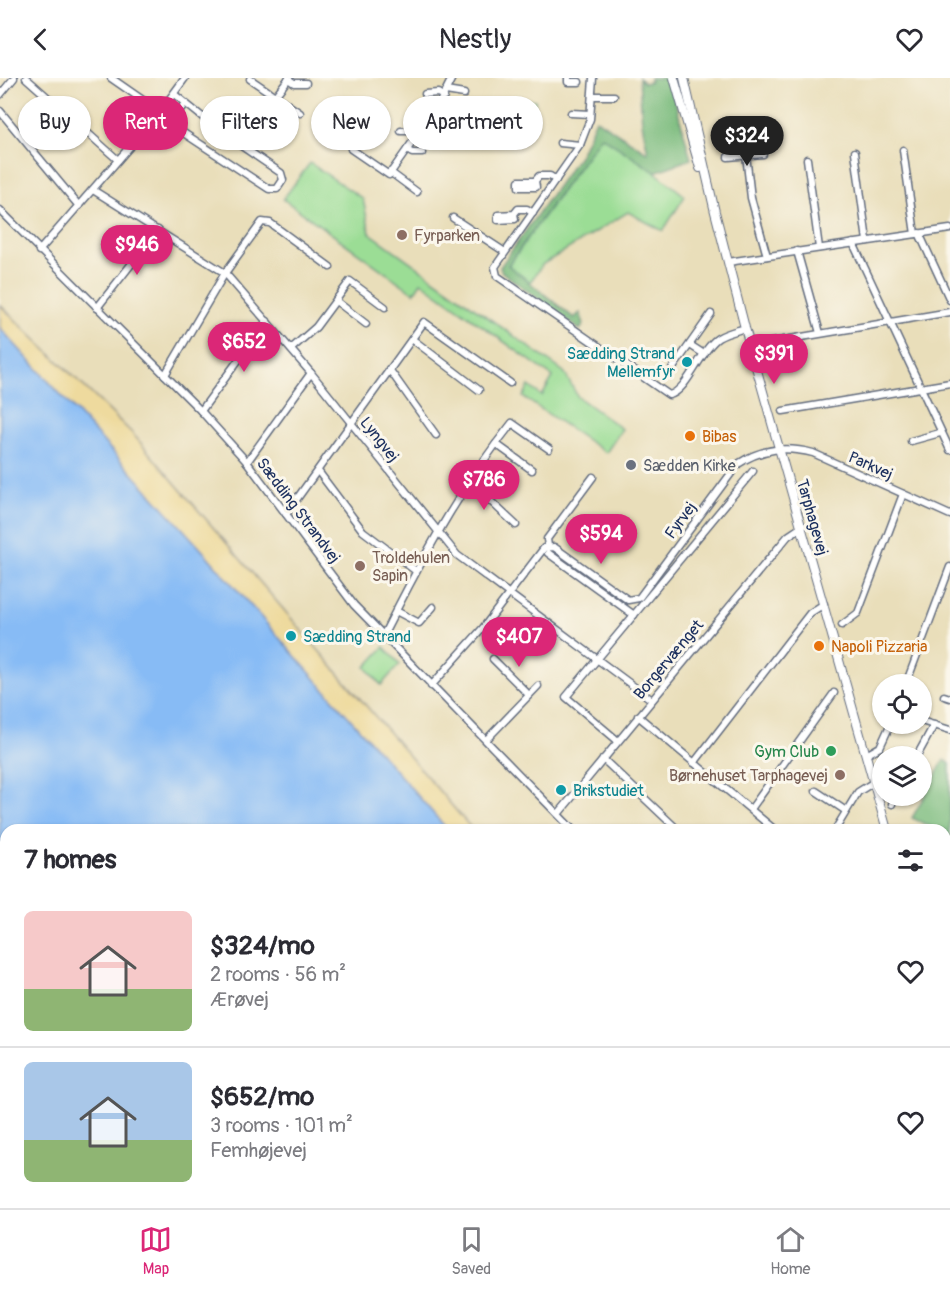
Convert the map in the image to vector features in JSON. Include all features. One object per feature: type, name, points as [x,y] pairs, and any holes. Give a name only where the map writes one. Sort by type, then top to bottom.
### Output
[{"type":"main road","name":"Tarphagevej","points":[[674,78],[715,212]]},
{"type":"main road","name":"Tarphagevej","points":[[684,78],[745,328],[872,775]]},
{"type":"main road","name":"Tarphagevej","points":[[880,806],[885,824]]},
{"type":"street","points":[[0,95],[14,78]]},
{"type":"street","points":[[26,78],[118,160]]},
{"type":"street","points":[[111,78],[137,96]]},
{"type":"street","points":[[176,96],[174,94],[185,78]]},
{"type":"street","points":[[445,94],[452,78]]},
{"type":"street","points":[[568,78],[568,82],[579,82]]},
{"type":"street","points":[[593,78],[590,114],[580,145],[495,267],[497,276],[665,394],[672,395],[678,391],[719,337],[745,328]]},
{"type":"street","points":[[250,79],[275,96],[288,79],[294,83],[306,83]]},
{"type":"street","points":[[425,94],[464,94]]},
{"type":"street","points":[[592,96],[614,96]]},
{"type":"street","points":[[185,103],[281,173],[283,180],[277,189],[269,189],[176,128],[174,118],[185,103]]},
{"type":"street","points":[[0,111],[79,206]]},
{"type":"street","points":[[571,113],[590,114]]},
{"type":"street","points":[[560,143],[580,145]]},
{"type":"street","points":[[39,251],[127,150]]},
{"type":"street","points":[[352,150],[389,175],[407,150],[412,153],[422,153]]},
{"type":"street","points":[[903,150],[917,234],[950,300]]},
{"type":"street","points":[[855,152],[867,241]]},
{"type":"street","points":[[728,157],[763,154]]},
{"type":"street","points":[[746,155],[751,198],[767,256]]},
{"type":"street","points":[[807,159],[819,248]]},
{"type":"street","points":[[390,172],[417,192]]},
{"type":"street","points":[[535,181],[539,176],[550,176],[556,180]]},
{"type":"street","name":"Lyngvej","points":[[93,190],[225,273],[311,373],[436,533],[469,567],[652,700]]},
{"type":"street","points":[[514,214],[518,209],[527,209],[533,213]]},
{"type":"street","name":"Sædding Strandvej","points":[[0,210],[201,411],[247,462],[354,605],[568,824]]},
{"type":"street","points":[[453,218],[505,252]]},
{"type":"street","points":[[165,375],[225,273],[265,221],[330,267]]},
{"type":"street","points":[[728,262],[950,229]]},
{"type":"street","points":[[98,308],[158,230]]},
{"type":"street","points":[[853,243],[950,450]]},
{"type":"street","points":[[797,251],[820,333]]},
{"type":"street","points":[[291,349],[316,327],[350,281],[385,307]]},
{"type":"street","points":[[336,301],[366,324]]},
{"type":"street","points":[[766,343],[950,312]]},
{"type":"street","points":[[668,375],[711,314]]},
{"type":"street","points":[[201,411],[267,321]]},
{"type":"street","points":[[286,514],[424,322],[510,383]]},
{"type":"street","points":[[412,339],[479,390]]},
{"type":"street","points":[[690,345],[704,354]]},
{"type":"street","points":[[389,369],[436,435]]},
{"type":"street","points":[[247,462],[311,373]]},
{"type":"street","points":[[783,411],[950,383]]},
{"type":"street","points":[[383,636],[436,533],[468,480],[512,423],[549,449]]},
{"type":"street","points":[[911,441],[940,432]]},
{"type":"street","points":[[496,444],[532,470]]},
{"type":"street","name":"Fyrvej","points":[[548,549],[554,547],[628,600],[636,600],[738,464],[751,456],[779,449]]},
{"type":"street","name":"Parkvej","points":[[779,449],[813,453],[950,515]]},
{"type":"street","points":[[318,471],[363,531],[416,571]]},
{"type":"street","points":[[618,741],[566,697],[753,471]]},
{"type":"street","points":[[730,475],[741,485]]},
{"type":"street","points":[[593,477],[548,539],[548,549],[561,562],[634,615]]},
{"type":"street","points":[[468,480],[516,525]]},
{"type":"street","points":[[842,625],[858,613],[903,494]]},
{"type":"street","name":"Borgervænget","points":[[559,813],[788,536],[802,526]]},
{"type":"street","points":[[431,686],[483,628],[542,550],[548,549]]},
{"type":"street","points":[[561,562],[567,555]]},
{"type":"street","points":[[910,674],[950,567]]},
{"type":"street","points":[[694,763],[810,613],[824,604]]},
{"type":"street","points":[[396,611],[419,623],[433,607]]},
{"type":"street","points":[[493,659],[529,695]]},
{"type":"street","points":[[486,740],[537,686]]},
{"type":"street","points":[[750,809],[834,693]]},
{"type":"street","points":[[639,716],[768,824]]},
{"type":"street","points":[[922,746],[934,725],[950,730]]},
{"type":"street","points":[[866,755],[880,747],[886,734]]},
{"type":"street","points":[[603,759],[672,824]]},
{"type":"street","points":[[838,824],[858,792],[872,783]]},
{"type":"street","points":[[816,791],[846,811]]},
{"type":"green space","points":[[639,78],[644,83],[650,82],[650,78],[669,78],[691,159],[655,172],[601,136],[508,265],[574,318],[580,313],[584,324],[580,330],[502,272],[500,267],[581,153],[596,119],[648,153],[642,123]]},
{"type":"green space","points":[[601,136],[655,172],[685,196],[663,231],[628,212],[543,264],[530,282],[508,266]]},
{"type":"green space","points":[[310,163],[363,199],[370,233],[564,372],[578,397],[622,429],[606,453],[523,397],[529,386],[542,396],[553,377],[421,282],[414,293],[283,199]]},
{"type":"green space","points":[[384,647],[400,664],[381,685],[366,667]]},
{"type":"green space","points":[[944,760],[950,763],[950,824],[925,824],[912,818],[919,806],[932,806],[932,782]]},
{"type":"sand","name":"Sædding Strand","points":[[0,305],[132,433],[468,824],[443,824],[202,550],[0,328]]},
{"type":"water","points":[[0,328],[202,550],[443,824],[0,824]]},
{"type":"place","name":"Fyrparken","points":[[402,235]]},
{"type":"place","name":"Sædding Strand Mellemfyr","points":[[687,362]]},
{"type":"place","name":"Bibas","points":[[690,436]]},
{"type":"place","name":"Sædden Kirke","points":[[631,465]]},
{"type":"place","name":"Troldehulen Sapin","points":[[360,566]]},
{"type":"place","name":"Sædding Strand","points":[[291,636]]},
{"type":"place","name":"Napoli Pizzaria","points":[[819,646]]},
{"type":"place","name":"Gym Club","points":[[831,751]]},
{"type":"place","name":"Børnehuset Tarphagevej","points":[[840,775]]},
{"type":"place","name":"Brikstudiet","points":[[561,790]]}]
